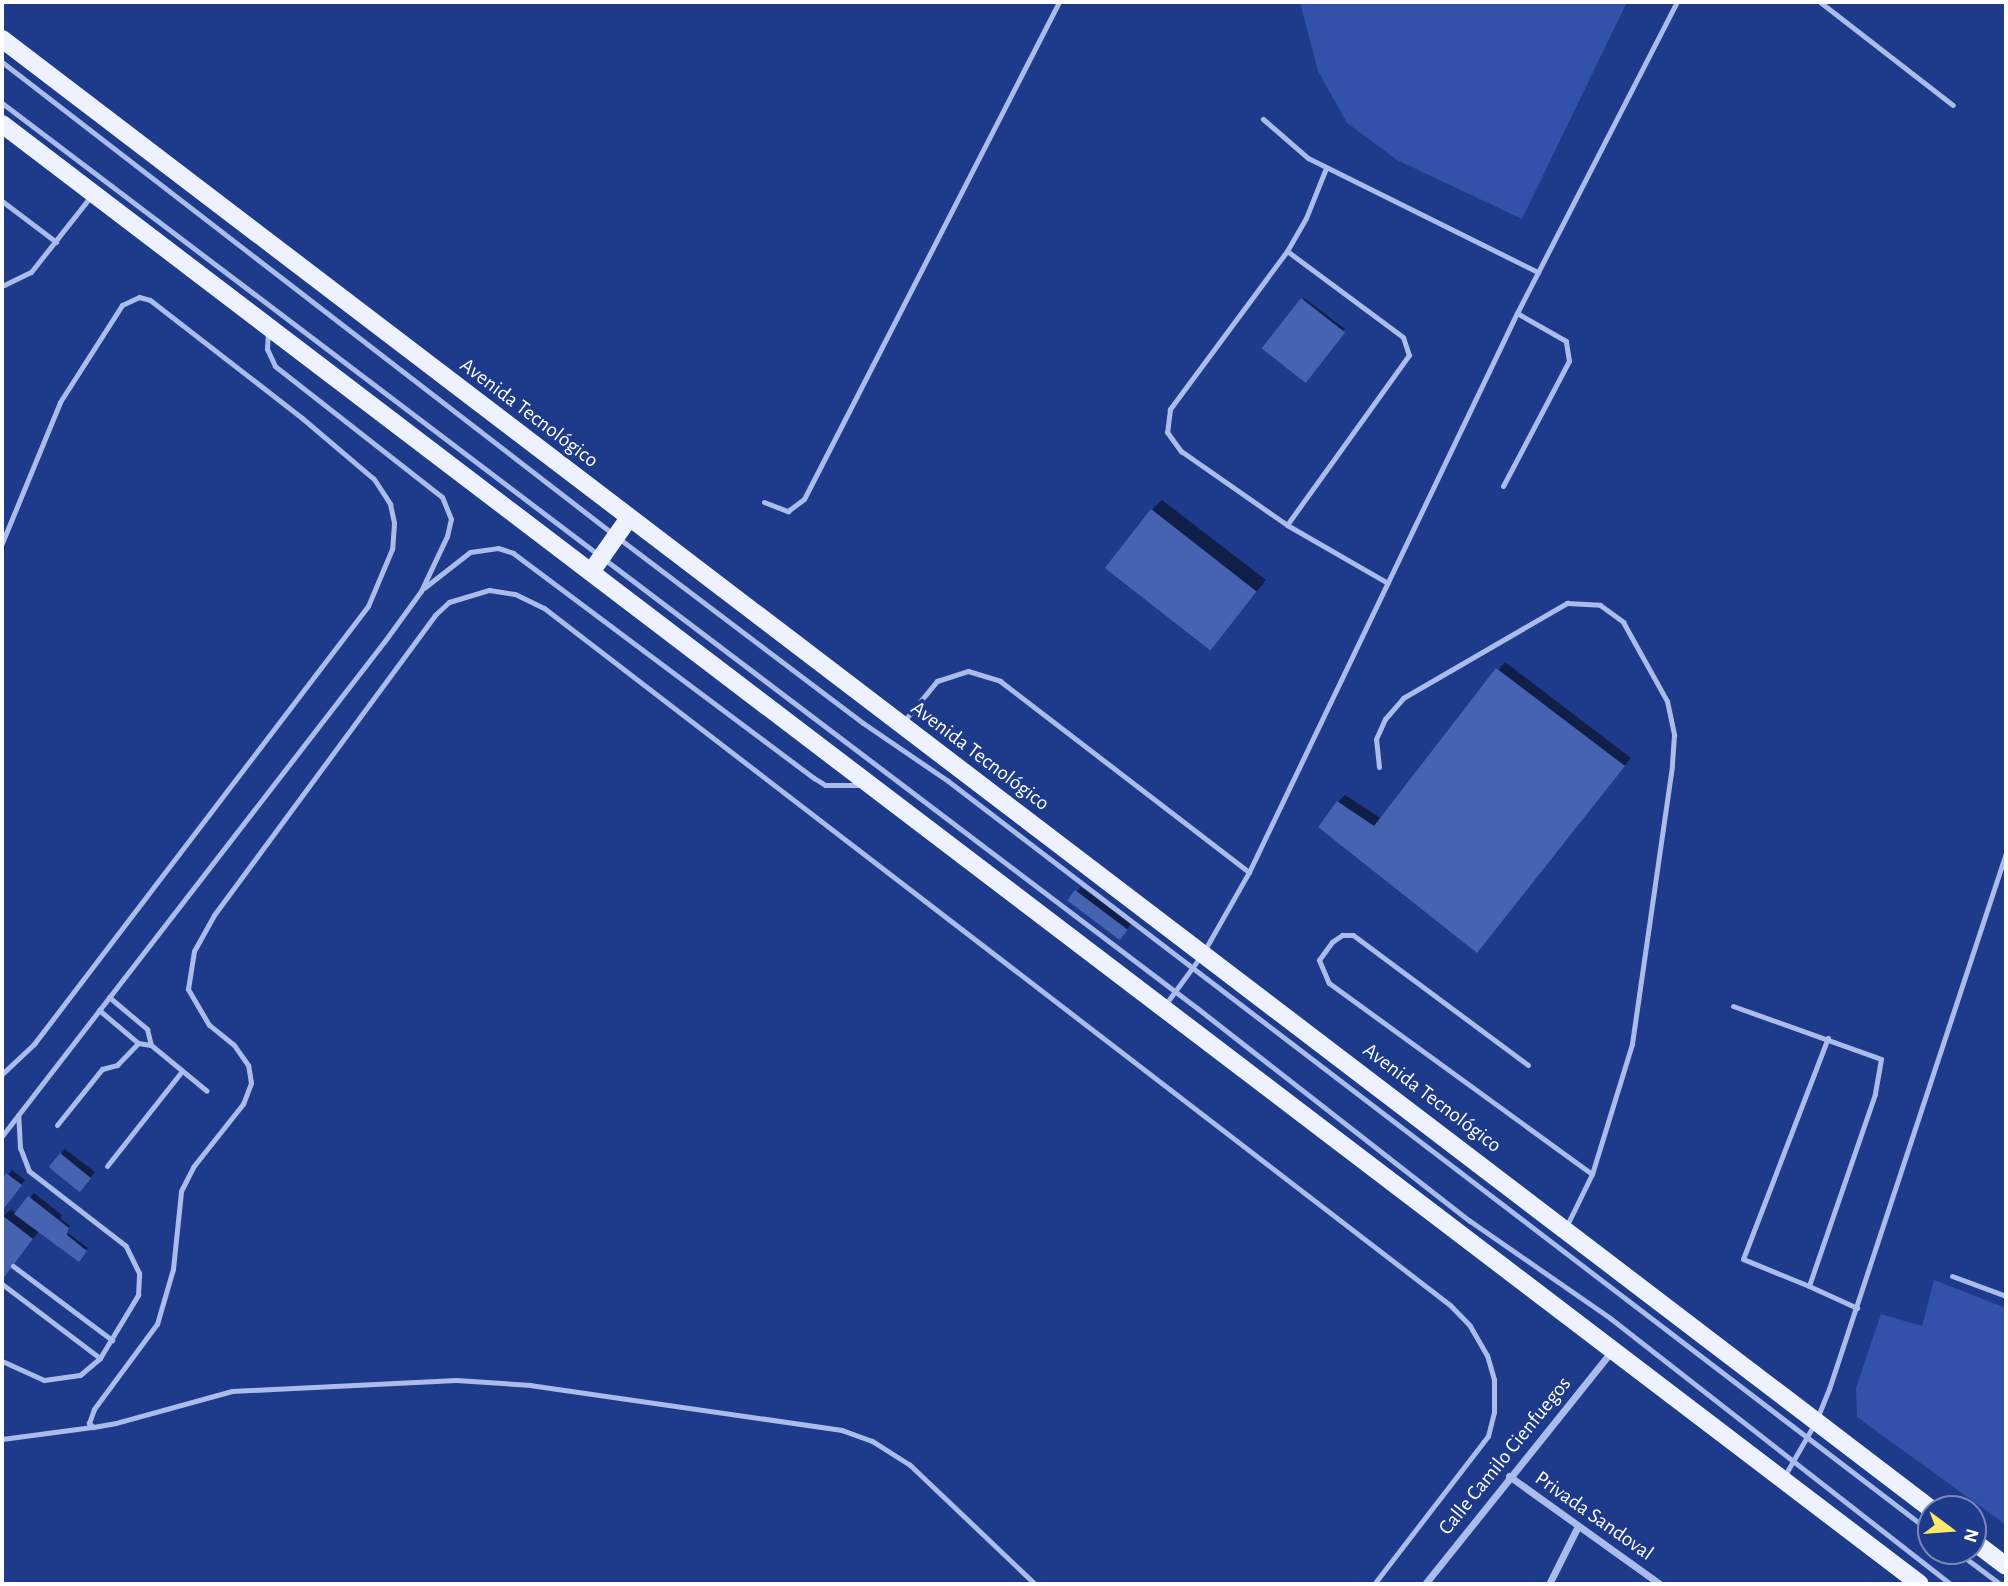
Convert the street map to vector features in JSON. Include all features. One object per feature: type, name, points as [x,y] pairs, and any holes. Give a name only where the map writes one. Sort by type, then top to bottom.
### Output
[{"type":"main road","name":"Avenida Tecnológico","points":[[2,39],[901,725],[1566,1227],[1917,1498]]},
{"type":"main road","points":[[2,124],[596,566],[865,785],[1920,1584]]},
{"type":"main road","points":[[596,566],[629,518]]},
{"type":"main road","points":[[1987,1552],[2006,1566]]},
{"type":"street","name":"Calle Camilo Cienfuegos","points":[[1425,1584],[1612,1351]]},
{"type":"street","name":"Privada Sandoval","points":[[1509,1476],[1577,1528],[1660,1584]]},
{"type":"street","points":[[1549,1584],[1577,1528]]},
{"type":"lane","points":[[764,502],[788,511],[804,499],[1059,2]]},
{"type":"lane","points":[[1162,1010],[1193,969],[1249,872],[1517,313],[1676,2]]},
{"type":"lane","points":[[1820,2],[1953,105]]},
{"type":"lane","points":[[2,62],[617,537],[863,723],[948,781],[1917,1521]]},
{"type":"lane","points":[[2,103],[596,566],[1176,993],[1469,1221],[1610,1318],[1951,1584]]},
{"type":"lane","points":[[1263,119],[1288,144],[1326,168],[1538,272]]},
{"type":"lane","points":[[1326,168],[1287,251],[1170,410],[1167,432],[1181,452],[1287,525],[1388,583]]},
{"type":"lane","points":[[2,286],[31,272],[93,192]]},
{"type":"lane","points":[[2,201],[56,242]]},
{"type":"lane","points":[[1287,251],[1403,337],[1409,355],[1287,525]]},
{"type":"lane","points":[[2,543],[60,402],[122,305],[139,297],[150,300],[302,418],[374,479],[390,504],[394,523],[392,550],[368,606],[34,1044],[2,1074]]},
{"type":"lane","points":[[1503,486],[1569,361],[1566,341],[1517,313]]},
{"type":"lane","points":[[2,1136],[421,590],[447,536],[452,519],[442,497],[275,366],[267,349],[268,324]]},
{"type":"lane","points":[[421,590],[470,552],[498,548],[513,553],[814,778],[825,785],[865,785]]},
{"type":"lane","points":[[93,1427],[89,1423],[94,1409],[144,1347],[157,1324],[173,1269],[181,1191],[193,1167],[243,1104],[251,1083],[248,1065],[234,1045],[209,1025],[188,989],[194,951],[214,915],[435,615],[469,593],[489,590],[515,594],[544,608],[1450,1305],[1470,1326],[1487,1354],[1494,1380],[1494,1412],[1488,1436],[1374,1584]]},
{"type":"lane","points":[[1379,767],[1376,739],[1385,719],[1402,698],[1567,603],[1600,605],[1623,622],[1667,701],[1674,735],[1672,766],[1632,1044],[1592,1174],[1566,1227]]},
{"type":"lane","points":[[901,725],[937,681],[968,671],[1000,681],[1249,872]]},
{"type":"lane","points":[[1783,1478],[1816,1421],[1857,1308],[2006,853]]},
{"type":"lane","points":[[1528,1065],[1353,935],[1342,935],[1319,960],[1329,983],[1592,1174]]},
{"type":"lane","points":[[109,997],[147,1029],[151,1045]]},
{"type":"lane","points":[[1733,1006],[1877,1056],[1883,1063],[1809,1286]]},
{"type":"lane","points":[[99,1010],[138,1043],[151,1045],[207,1091]]},
{"type":"lane","points":[[1828,1038],[1743,1259],[1857,1308]]},
{"type":"lane","points":[[57,1125],[102,1069],[117,1065],[138,1043]]},
{"type":"lane","points":[[107,1166],[181,1071]]},
{"type":"lane","points":[[2,1361],[30,1377],[63,1379],[80,1375],[100,1358],[138,1295],[136,1260],[126,1246],[29,1171],[20,1148],[19,1115]]},
{"type":"lane","points":[[13,1266],[112,1340]]},
{"type":"lane","points":[[1952,1276],[2006,1296]]},
{"type":"lane","points":[[2,1284],[100,1358]]},
{"type":"lane","points":[[2,1438],[93,1427],[233,1391],[456,1380],[531,1385],[821,1427],[872,1441],[910,1465],[1035,1584]]},
{"type":"lane","points":[[1975,1565],[2000,1584]]},
{"type":"shaded area","points":[[1300,2],[1627,2],[1522,219],[1397,160],[1347,123],[1318,71]]},
{"type":"shaded area","points":[[1934,1280],[2006,1308],[2006,1525],[1987,1511],[1987,1495],[1965,1495],[1857,1417],[1856,1388],[1881,1314],[1922,1326]]},
{"type":"building","points":[[1301,298],[1345,332],[1306,383],[1262,348]]},
{"type":"building","points":[[1151,509],[1257,591],[1210,651],[1105,568]]},
{"type":"building","points":[[1496,668],[1625,766],[1477,953],[1318,827],[1337,801],[1374,826]]},
{"type":"building","points":[[1075,890],[1128,930],[1120,940],[1067,900]]},
{"type":"building","points":[[60,1153],[91,1178],[80,1192],[49,1167]]},
{"type":"building","points":[[6,1173],[22,1185],[2,1211],[2,1180]]},
{"type":"building","points":[[28,1196],[69,1228],[67,1235],[87,1251],[79,1262],[14,1214]]},
{"type":"building","points":[[2,1215],[33,1239],[2,1280]]}]
